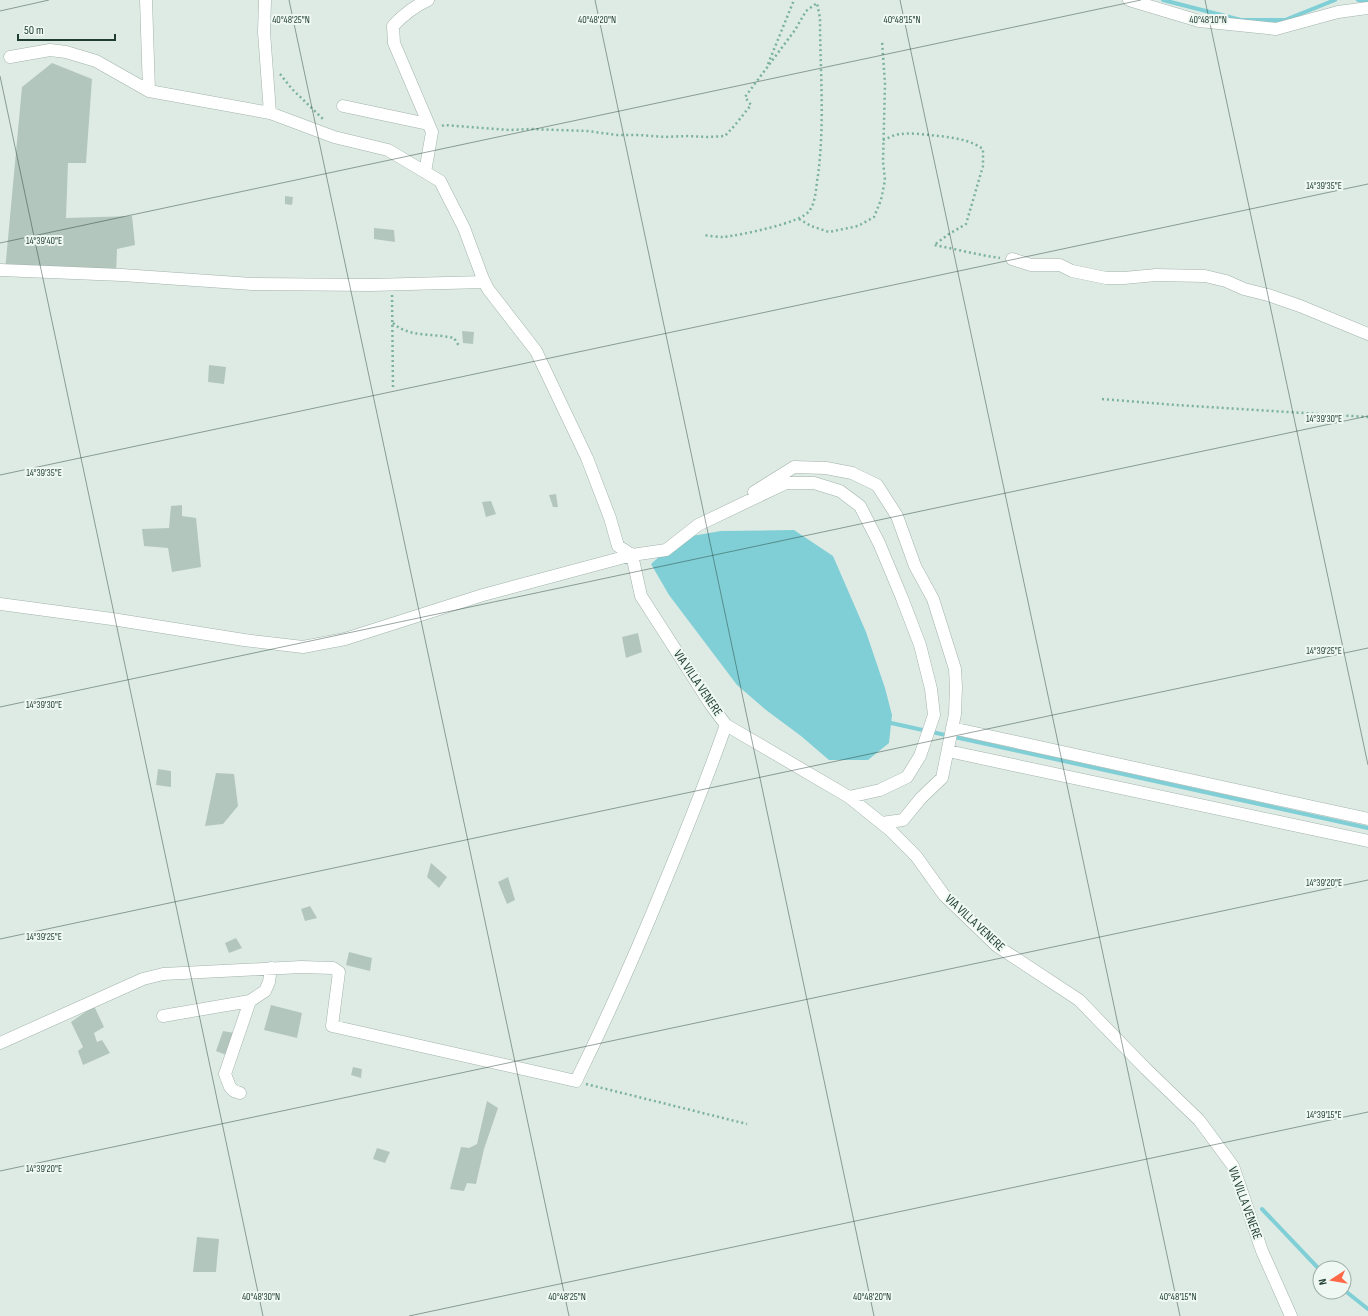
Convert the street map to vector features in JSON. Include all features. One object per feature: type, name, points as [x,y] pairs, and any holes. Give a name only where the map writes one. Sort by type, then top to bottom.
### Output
[{"type":"street","points":[[146,0],[150,91]]},
{"type":"street","points":[[264,0],[264,32],[270,113]]},
{"type":"street","points":[[425,172],[430,128],[394,43],[393,26],[419,4],[428,0]]},
{"type":"street","points":[[1129,0],[1199,21],[1276,29],[1338,12],[1368,8]]},
{"type":"street","points":[[10,57],[50,50],[66,52],[96,61],[150,91],[270,113],[334,137],[388,150],[440,181],[464,228],[484,282],[536,351],[587,458],[610,518],[618,546],[632,555]]},
{"type":"street","points":[[343,106],[430,128]]},
{"type":"street","points":[[1012,259],[1032,265],[1060,265],[1072,271],[1106,278],[1156,275],[1205,276],[1226,281],[1244,289],[1268,295],[1300,306],[1368,334]]},
{"type":"street","points":[[0,270],[122,275],[252,284],[392,284],[484,282]]},
{"type":"street","points":[[727,511],[794,467],[826,468],[852,473],[877,485],[897,516],[915,566],[933,599],[949,648],[956,688],[955,714],[942,778],[921,798],[903,820],[882,823]]},
{"type":"street","points":[[0,604],[112,619],[244,640],[303,647],[345,639],[483,596],[632,555],[666,550],[698,525],[786,483],[814,483],[840,491],[860,506],[899,591],[920,645],[931,689],[934,715],[920,756],[907,777],[880,790],[849,797]]},
{"type":"street","name":"VIA VILLA VENERE","points":[[632,555],[641,596],[711,705],[726,724],[849,797],[882,823],[916,856],[944,895],[997,946],[1079,1000],[1146,1069],[1199,1120],[1233,1166],[1262,1251],[1291,1316]]},
{"type":"street","points":[[0,1043],[142,979],[156,975],[271,968],[333,968],[339,972],[332,1026],[576,1081],[605,1023],[658,899],[708,778],[726,724]]},
{"type":"street","points":[[952,729],[1368,819]]},
{"type":"street","points":[[949,747],[1368,841]]},
{"type":"street","points":[[163,1016],[250,1001],[265,991],[269,982],[271,968]]},
{"type":"street","points":[[240,1093],[234,1091],[230,1087],[225,1074],[250,1001]]},
{"type":"path","points":[[766,68],[794,0]]},
{"type":"path","points":[[430,128],[444,125],[509,130],[580,130],[617,135],[665,137],[725,136],[735,126],[751,105],[745,97],[795,30],[806,11],[817,3],[820,18],[822,134],[820,158],[813,201],[809,211],[799,219],[742,234],[722,237],[703,235]]},
{"type":"path","points":[[799,219],[812,226],[829,232],[858,226],[874,217],[881,200],[885,180],[883,162],[884,84],[882,41]]},
{"type":"path","points":[[276,70],[292,89],[328,124]]},
{"type":"path","points":[[883,140],[899,134],[914,134],[965,140],[976,144],[983,149],[984,166],[966,224],[934,245],[953,248],[969,253],[1012,259]]},
{"type":"path","points":[[392,284],[393,389]]},
{"type":"path","points":[[393,323],[400,329],[408,332],[454,338],[459,346]]},
{"type":"path","points":[[1102,399],[1368,417]]},
{"type":"path","points":[[576,1081],[747,1124]]},
{"type":"water","points":[[794,530],[833,556],[866,632],[885,688],[892,715],[889,743],[868,760],[829,760],[737,685],[669,595],[651,564],[680,538],[721,531]]},
{"type":"building","points":[[52,63],[92,79],[86,163],[68,163],[66,218],[132,216],[135,245],[117,249],[116,275],[5,271],[22,87]]},
{"type":"building","points":[[285,196],[293,197],[292,205],[285,204]]},
{"type":"building","points":[[374,228],[394,230],[395,242],[374,239]]},
{"type":"building","points":[[462,331],[474,332],[473,344],[463,343]]},
{"type":"building","points":[[209,365],[226,367],[224,384],[208,382]]},
{"type":"building","points":[[556,494],[558,507],[553,507],[549,495]]},
{"type":"building","points":[[491,501],[496,514],[486,517],[482,502]]},
{"type":"building","points":[[182,505],[182,516],[196,518],[201,567],[172,572],[168,548],[144,546],[142,529],[169,528],[171,506]]},
{"type":"building","points":[[638,633],[642,652],[626,658],[622,637]]},
{"type":"building","points":[[158,769],[171,771],[171,787],[156,785]]},
{"type":"building","points":[[216,773],[234,774],[238,806],[223,824],[205,826]]},
{"type":"building","points":[[431,863],[447,877],[439,888],[427,877]]},
{"type":"building","points":[[508,877],[515,900],[507,904],[498,882]]},
{"type":"building","points":[[310,906],[317,918],[305,921],[301,909]]},
{"type":"building","points":[[236,938],[242,948],[229,953],[225,943]]},
{"type":"building","points":[[349,952],[372,958],[370,971],[346,965]]},
{"type":"building","points":[[271,1005],[302,1013],[297,1038],[264,1030]]},
{"type":"building","points":[[94,1006],[104,1027],[94,1033],[97,1042],[102,1040],[110,1053],[83,1065],[78,1051],[83,1047],[71,1022]]},
{"type":"building","points":[[223,1031],[235,1033],[229,1056],[216,1051]]},
{"type":"building","points":[[353,1067],[362,1069],[361,1078],[351,1075]]},
{"type":"building","points":[[487,1101],[498,1108],[484,1149],[476,1184],[467,1183],[464,1191],[450,1189],[461,1147],[469,1148],[477,1144]]},
{"type":"building","points":[[377,1148],[390,1152],[385,1163],[373,1159]]},
{"type":"building","points":[[197,1237],[219,1239],[216,1272],[193,1272]]},
{"type":"waterway","points":[[1163,0],[1241,20],[1285,20],[1335,0]]},
{"type":"waterway","points":[[1358,0],[1368,1]]},
{"type":"waterway","points":[[891,723],[1368,828]]},
{"type":"waterway","points":[[1262,1209],[1312,1262]]},
{"type":"waterway","points":[[1352,1296],[1368,1309]]}]
